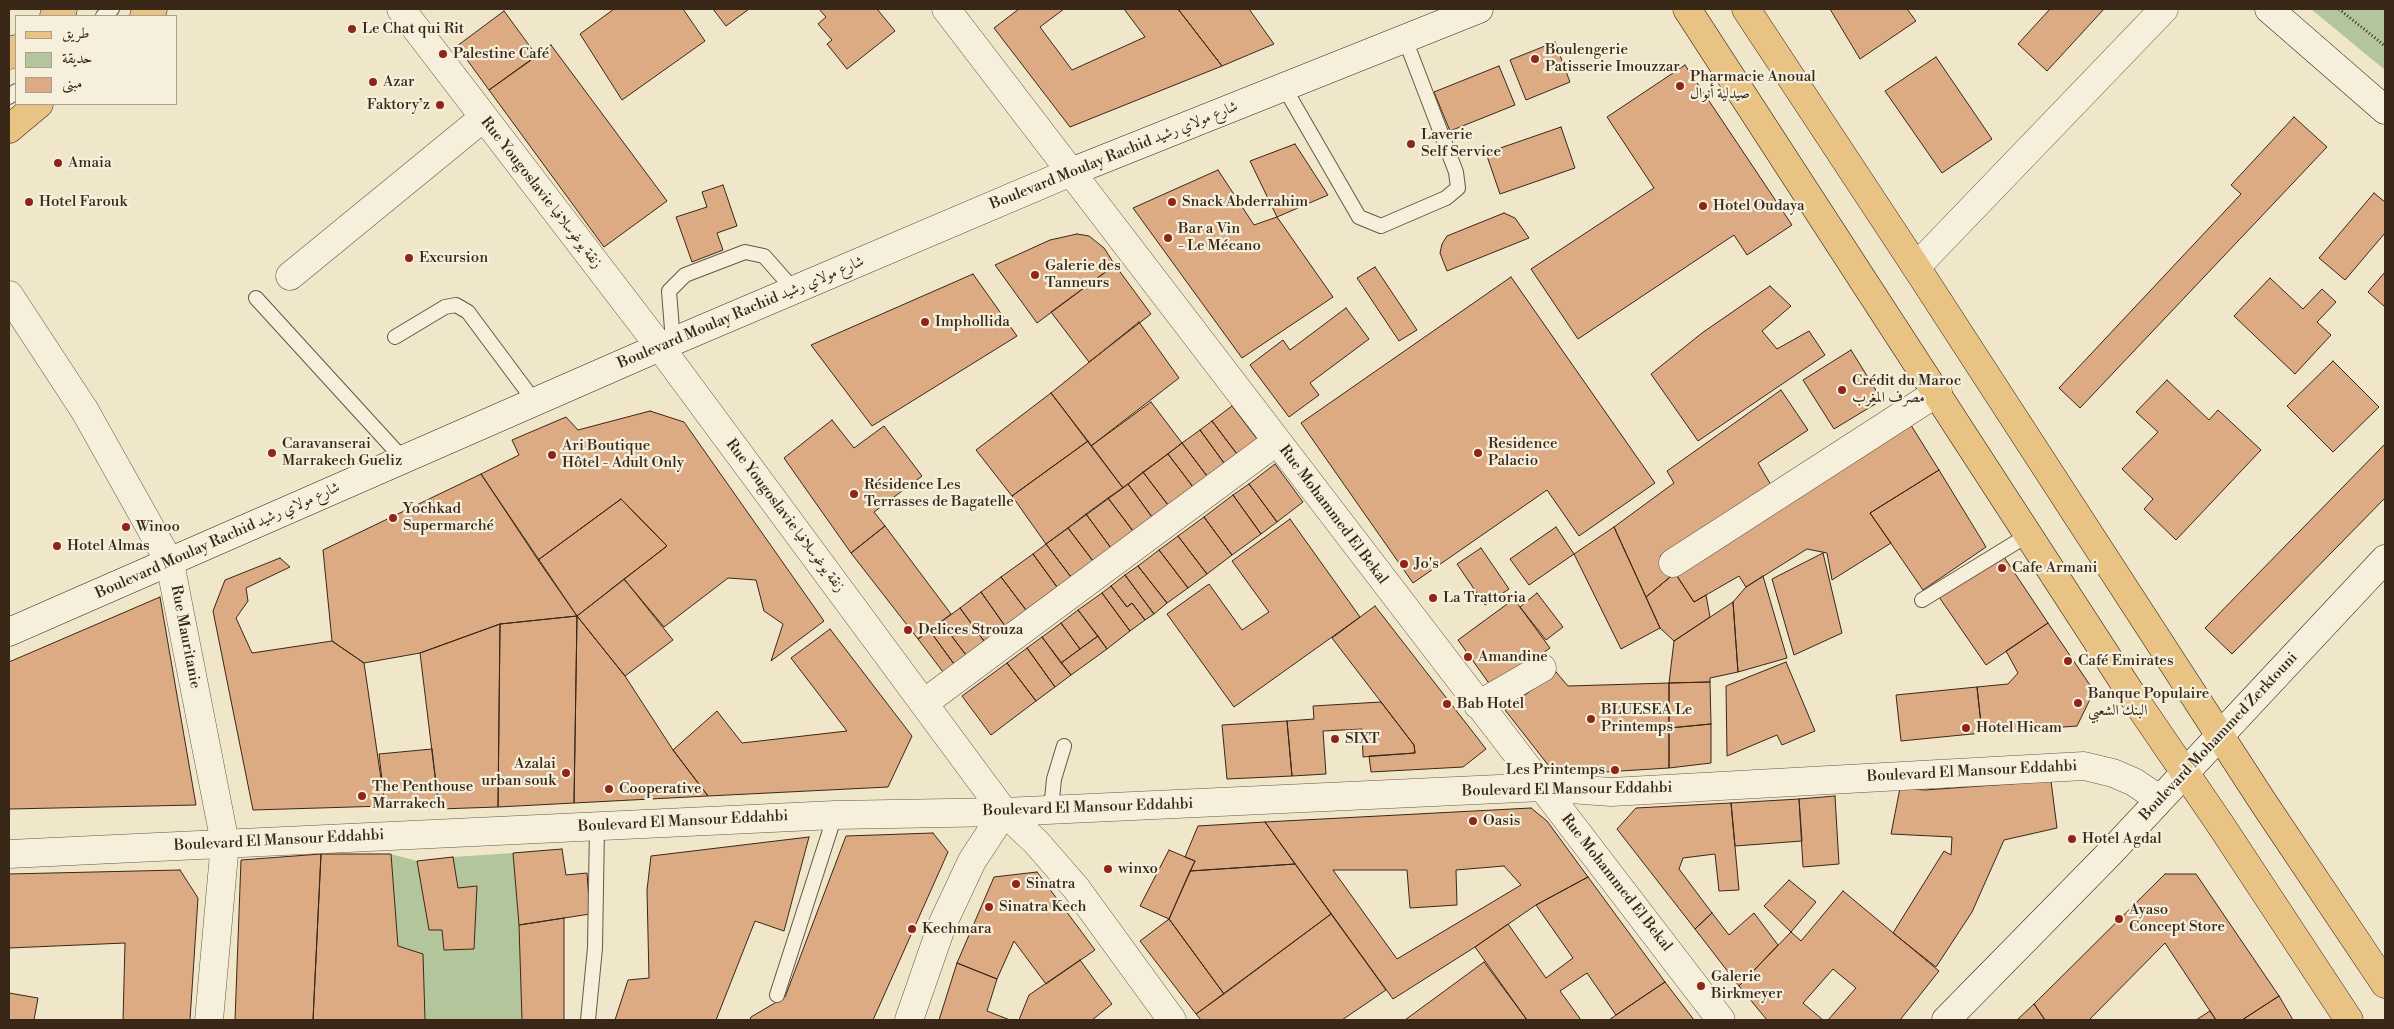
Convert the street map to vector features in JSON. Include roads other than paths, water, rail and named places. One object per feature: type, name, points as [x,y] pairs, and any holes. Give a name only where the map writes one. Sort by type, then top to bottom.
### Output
[{"type":"main road","points":[[1687,9],[1938,392],[2134,698],[2349,1020]]},
{"type":"main road","points":[[1746,9],[1916,266],[2220,736],[2385,984]]},
{"type":"main road","points":[[9,129],[38,105]]},
{"type":"street","name":"Rue Yougoslavie زنقة يوغوسلافيا","points":[[401,9],[483,118],[667,344],[1004,812],[1036,842],[1076,888],[1172,1020]]},
{"type":"street","name":"Rue Mohammed El Bekal","points":[[946,9],[1478,706],[1721,1020]]},
{"type":"street","name":"Boulevard Moulay Rachid شارع مولاي رشيد","points":[[9,632],[667,344],[1071,172],[1479,9]]},
{"type":"street","points":[[1916,266],[2164,9]]},
{"type":"street","points":[[2269,9],[2385,110]]},
{"type":"street","points":[[290,276],[483,118]]},
{"type":"street","name":"Rue Mauritanie","points":[[9,295],[85,412],[170,563],[225,843],[209,1020]]},
{"type":"street","points":[[1673,563],[1938,392]]},
{"type":"street","points":[[924,703],[1276,441]]},
{"type":"street","name":"Boulevard Mohammed Zerktouni","points":[[1946,1020],[2110,853],[2385,559]]},
{"type":"street","points":[[1478,706],[1542,668]]},
{"type":"street","name":"Boulevard El Mansour Eddahbi","points":[[9,854],[835,815],[1004,812],[1542,787],[1611,792],[2084,766],[2120,776],[2159,799]]},
{"type":"street","points":[[909,1020],[946,917],[972,861],[1004,812]]},
{"type":"lane","points":[[1284,87],[1359,217],[1381,226],[1446,198],[1458,188],[1456,172],[1405,38]]},
{"type":"lane","points":[[667,344],[668,291],[685,275],[745,252],[764,256],[794,290]]},
{"type":"lane","points":[[256,298],[404,460]]},
{"type":"lane","points":[[395,337],[445,307],[456,305],[468,312],[535,402]]},
{"type":"lane","points":[[1922,600],[2028,535]]},
{"type":"lane","points":[[1050,809],[1054,779],[1064,746]]},
{"type":"lane","points":[[776,995],[835,815]]},
{"type":"lane","points":[[588,1020],[595,948],[597,826]]},
{"type":"place","name":"Le Chat qui Rit","points":[[352,29]]},
{"type":"place","name":"Palestine Café","points":[[443,54]]},
{"type":"place","name":"Boulengerie Patisserie Imouzzar","points":[[1535,59]]},
{"type":"place","name":"Azar","points":[[373,82]]},
{"type":"place","name":"Pharmacie Anoual صيدلية أنوال","points":[[1680,86]]},
{"type":"place","name":"Faktory’z","points":[[440,105]]},
{"type":"place","name":"Laverie Self Service","points":[[1411,144]]},
{"type":"place","name":"Amaia","points":[[58,163]]},
{"type":"place","name":"Hotel Farouk","points":[[29,202]]},
{"type":"place","name":"Snack Abderrahim","points":[[1172,202]]},
{"type":"place","name":"Hotel Oudaya","points":[[1703,206]]},
{"type":"place","name":"Bar a Vin - Le Mécano","points":[[1168,238]]},
{"type":"place","name":"Excursion","points":[[409,258]]},
{"type":"place","name":"Galerie des Tanneurs","points":[[1035,275]]},
{"type":"place","name":"Imphollida","points":[[925,322]]},
{"type":"place","name":"Crédit du Maroc مصرف المغرب","points":[[1842,390]]},
{"type":"place","name":"Caravanserai Marrakech Gueliz","points":[[272,453]]},
{"type":"place","name":"Residence Palacio","points":[[1478,453]]},
{"type":"place","name":"Ari Boutique Hôtel - Adult Only","points":[[552,455]]},
{"type":"place","name":"Résidence Les Terrasses de Bagatelle","points":[[854,494]]},
{"type":"place","name":"Yochkad Supermarché","points":[[393,518]]},
{"type":"place","name":"Winoo","points":[[126,527]]},
{"type":"place","name":"Hotel Almas","points":[[57,546]]},
{"type":"place","name":"Jo's","points":[[1404,564]]},
{"type":"place","name":"Cafe Armani","points":[[2002,568]]},
{"type":"place","name":"La Trattoria","points":[[1433,598]]},
{"type":"place","name":"Delices Strouza","points":[[908,630]]},
{"type":"place","name":"Amandine","points":[[1468,657]]},
{"type":"place","name":"Café Emirates","points":[[2068,661]]},
{"type":"place","name":"Banque Populaire البنك الشعبي","points":[[2078,703]]},
{"type":"place","name":"Bab Hotel","points":[[1447,704]]},
{"type":"place","name":"BLUESEA Le Printemps","points":[[1591,719]]},
{"type":"place","name":"Hotel Hicam","points":[[1966,728]]},
{"type":"place","name":"SIXT","points":[[1335,739]]},
{"type":"place","name":"Les Printemps","points":[[1615,770]]},
{"type":"place","name":"Azalai urban souk","points":[[566,773]]},
{"type":"place","name":"Cooperative","points":[[609,789]]},
{"type":"place","name":"The Penthouse Marrakech","points":[[362,796]]},
{"type":"place","name":"Oasis","points":[[1473,821]]},
{"type":"place","name":"Hotel Agdal","points":[[2072,839]]},
{"type":"place","name":"winxo","points":[[1108,869]]},
{"type":"place","name":"Sinatra","points":[[1016,884]]},
{"type":"place","name":"Sinatra Kech","points":[[989,907]]},
{"type":"place","name":"Ayaso Concept Store","points":[[2119,919]]},
{"type":"place","name":"Kechmara","points":[[912,929]]},
{"type":"place","name":"Galerie Birkmeyer","points":[[1701,986]]}]
